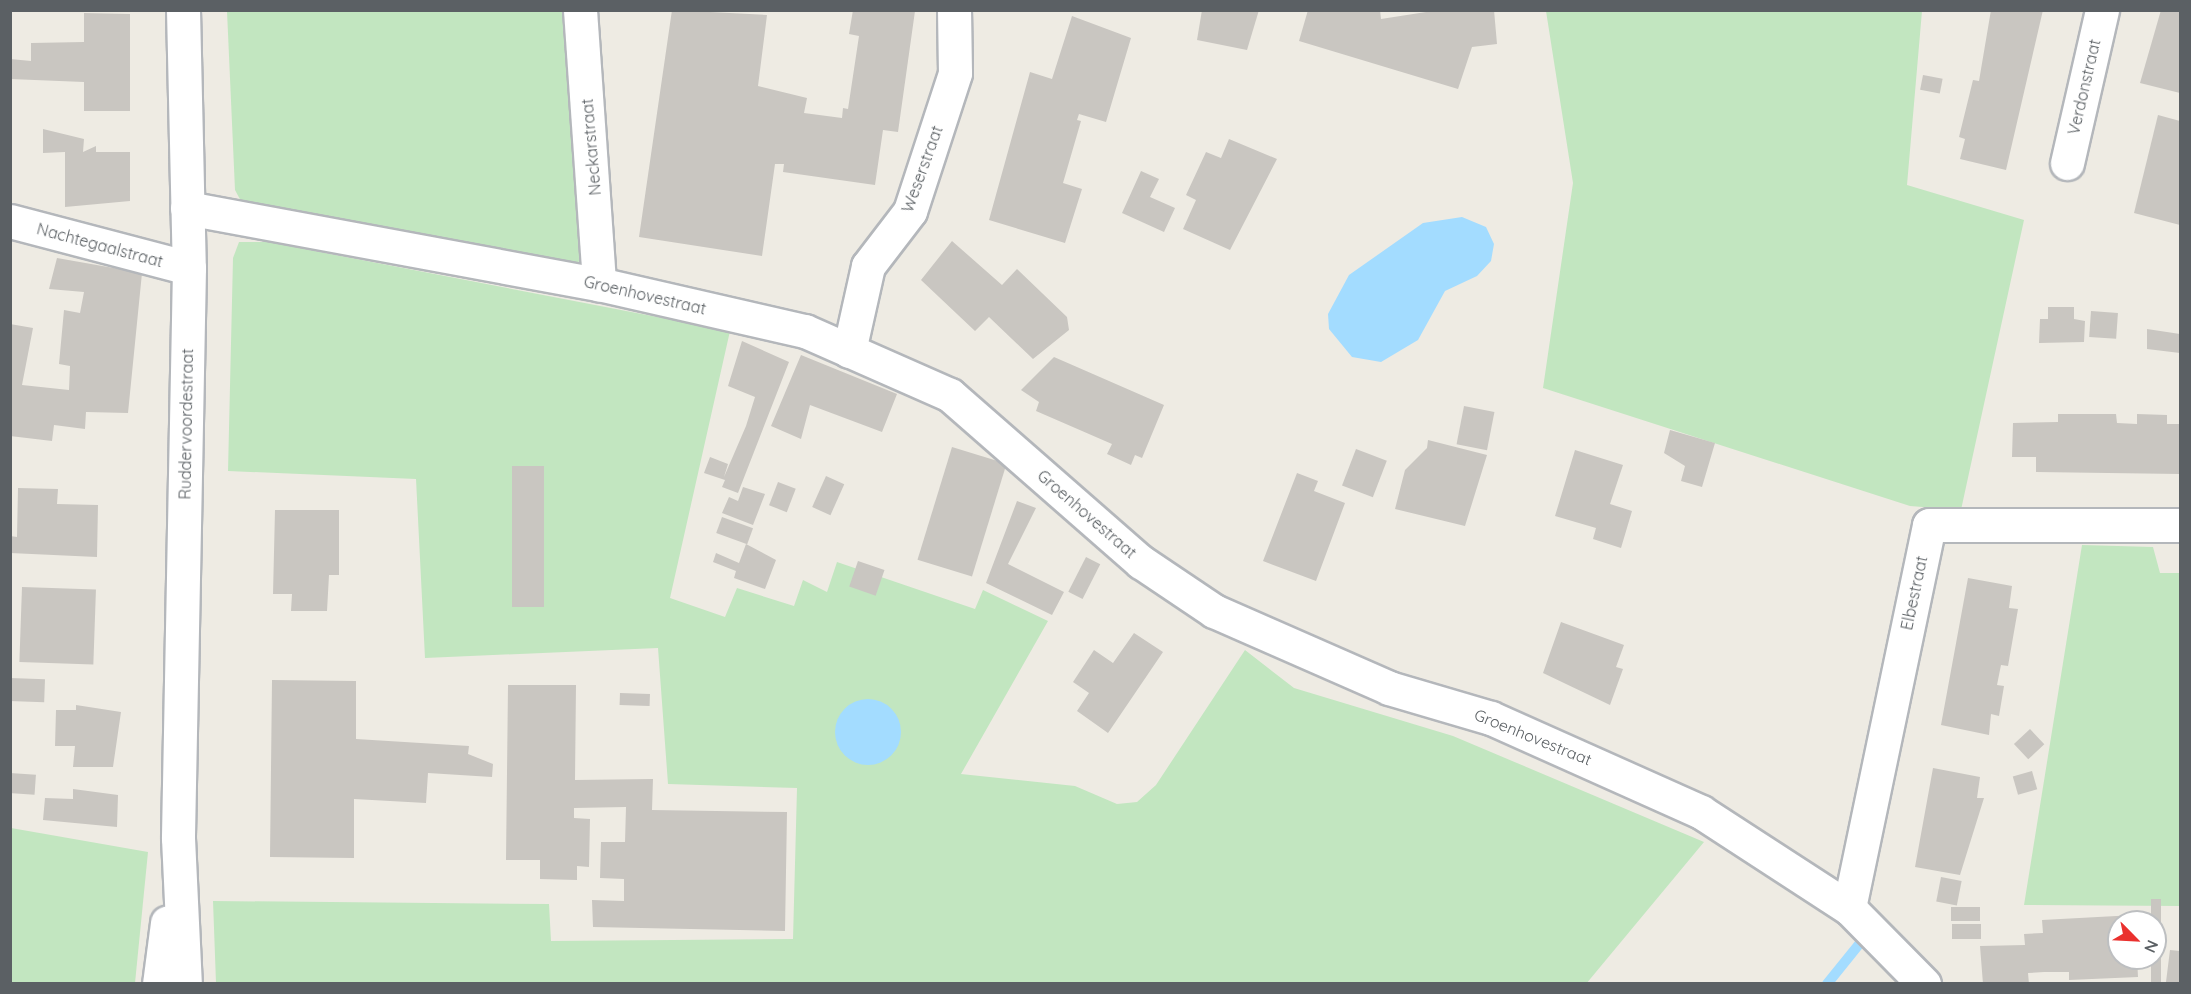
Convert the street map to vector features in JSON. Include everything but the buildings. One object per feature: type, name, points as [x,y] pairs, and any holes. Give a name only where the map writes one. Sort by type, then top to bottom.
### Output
[{"type":"street","name":"Ruddervoordestraat","points":[[183,10],[189,268],[178,838],[185,984]]},
{"type":"street","name":"Neckarstraat","points":[[580,10],[599,284]]},
{"type":"street","name":"Weserstraat","points":[[849,351],[868,266],[910,212],[955,73],[954,10]]},
{"type":"street","name":"Verdonstraat","points":[[2067,163],[2102,10]]},
{"type":"street","name":"Groenhovestraat","points":[[187,208],[599,284],[805,331],[950,395],[1141,562],[1214,611],[1359,677],[1491,718],[1612,770],[1701,812],[1849,908],[1924,984]]},
{"type":"street","name":"Nachtegaalstraat","points":[[10,221],[189,268]]},
{"type":"street","name":"Elbestraat","points":[[1849,908],[1929,525],[2181,525]]},
{"type":"street","name":"Ruddervoordestraat","points":[[159,984],[178,838]]},
{"type":"green space","points":[[227,11],[564,11],[587,258],[569,266],[242,203],[235,190]]},
{"type":"green space","points":[[1546,11],[1922,11],[1907,185],[2024,220],[1961,510],[1910,506],[1543,388],[1573,183]]},
{"type":"green space","points":[[239,242],[268,242],[730,331],[670,598],[725,617],[737,588],[794,606],[803,580],[827,592],[837,562],[975,609],[983,590],[1048,621],[961,774],[1075,786],[1117,804],[1137,802],[1156,785],[1245,650],[1294,688],[1453,736],[1704,842],[1586,984],[216,983],[213,901],[549,904],[551,941],[793,939],[797,788],[668,784],[658,648],[425,658],[416,479],[228,471],[233,258]]},
{"type":"green space","points":[[2082,545],[2153,547],[2160,573],[2180,573],[2180,906],[2024,905]]},
{"type":"green space","points":[[11,828],[148,852],[135,983],[11,983]]},
{"type":"water","points":[[1462,217],[1486,227],[1494,244],[1491,261],[1477,276],[1445,291],[1418,340],[1381,362],[1352,357],[1329,329],[1328,314],[1349,275],[1423,223]]},
{"type":"water","points":[[861,699],[875,699],[887,704],[896,713],[901,732],[899,745],[892,756],[875,765],[861,765],[849,760],[840,751],[835,739],[835,725],[840,713],[849,704]]},
{"type":"waterway","points":[[1827,984],[1869,932]]}]
